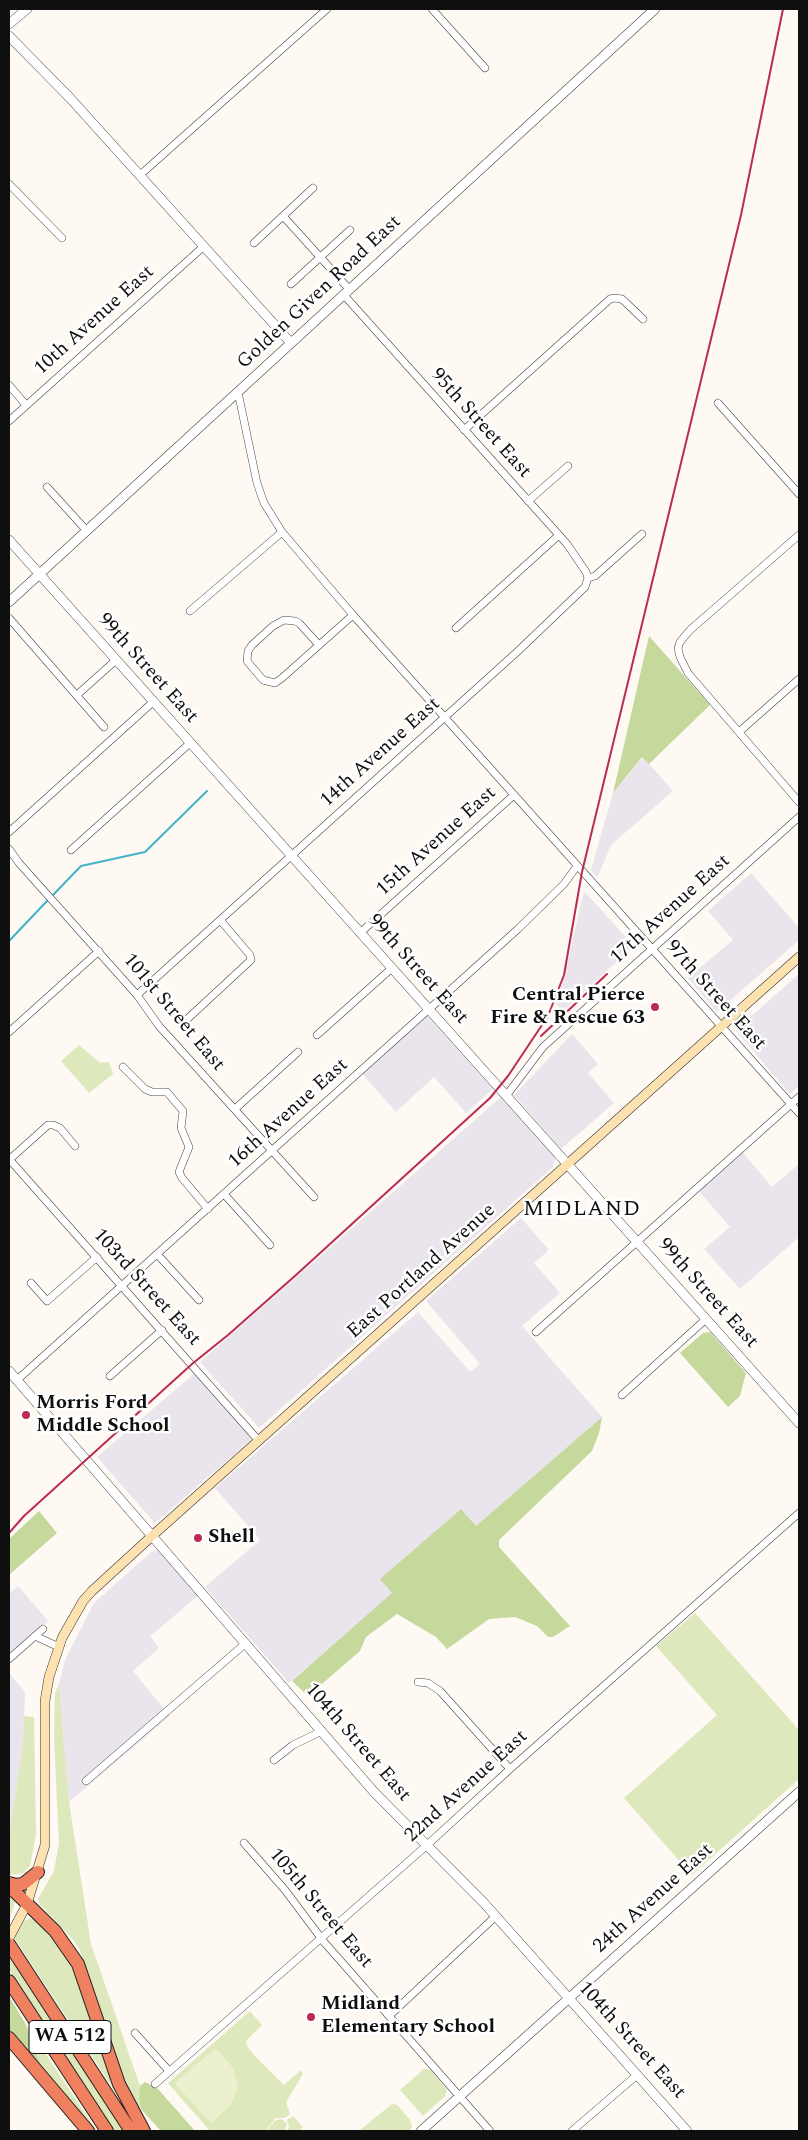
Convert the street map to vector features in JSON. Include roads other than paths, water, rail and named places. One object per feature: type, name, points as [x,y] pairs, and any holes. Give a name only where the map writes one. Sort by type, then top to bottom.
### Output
[{"type":"highway","points":[[9,1884],[24,1884],[38,1872]]},
{"type":"highway","points":[[9,1884],[55,1931],[78,1964],[119,2084],[144,2131]]},
{"type":"highway","name":"WA 512","points":[[9,1939],[131,2131]]},
{"type":"highway","name":"WA 512","points":[[9,1981],[107,2131]]},
{"type":"highway","points":[[9,2038],[88,2131]]},
{"type":"main road","name":"East Portland Avenue","points":[[9,1939],[27,1904],[45,1845],[45,1701],[49,1677],[58,1647],[75,1614],[92,1591],[799,957]]},
{"type":"street","points":[[9,24],[26,9]]},
{"type":"street","points":[[140,176],[327,9]]},
{"type":"street","points":[[432,9],[485,68]]},
{"type":"street","name":"Golden Given Road East","points":[[9,602],[653,9]]},
{"type":"street","points":[[9,36],[70,98],[291,343]]},
{"type":"street","points":[[9,184],[62,238]]},
{"type":"street","points":[[254,243],[313,188]]},
{"type":"street","name":"95th Street East","points":[[283,216],[321,257],[346,291],[464,430],[559,535],[576,556],[588,578]]},
{"type":"street","points":[[291,284],[350,230]]},
{"type":"street","name":"10th Avenue East","points":[[9,420],[203,247]]},
{"type":"street","points":[[464,430],[610,299],[622,299],[643,320]]},
{"type":"street","points":[[9,385],[26,405]]},
{"type":"street","name":"97th Street East","points":[[238,392],[257,483],[264,503],[282,532],[444,718],[799,1113]]},
{"type":"street","points":[[718,404],[799,494]]},
{"type":"street","points":[[528,501],[568,466]]},
{"type":"street","points":[[47,487],[87,531]]},
{"type":"street","points":[[190,611],[282,532]]},
{"type":"street","name":"14th Avenue East","points":[[138,995],[517,652],[584,587],[588,578],[600,571],[642,534]]},
{"type":"street","points":[[799,534],[690,630],[680,642],[678,648],[688,673],[799,802]]},
{"type":"street","points":[[456,628],[559,535]]},
{"type":"street","name":"99th Street East","points":[[9,540],[799,1423]]},
{"type":"street","points":[[319,645],[305,628],[292,620],[284,620],[277,623],[252,645],[248,654],[248,661],[263,680],[275,683],[282,678],[353,615]]},
{"type":"street","points":[[9,618],[104,727]]},
{"type":"street","points":[[77,695],[116,660]]},
{"type":"street","points":[[739,732],[799,679]]},
{"type":"street","points":[[9,832],[153,702]]},
{"type":"street","points":[[71,850],[190,743]]},
{"type":"street","name":"15th Avenue East","points":[[360,933],[514,795]]},
{"type":"street","name":"17th Avenue East","points":[[506,1096],[543,1047],[799,817]]},
{"type":"street","name":"101st Street East","points":[[9,849],[19,863],[138,995],[159,1026],[314,1197]]},
{"type":"street","name":"16th Avenue East","points":[[16,1380],[430,1011],[525,923],[564,884],[577,866]]},
{"type":"street","points":[[183,1023],[251,960],[250,955],[221,921]]},
{"type":"street","points":[[9,1032],[99,951]]},
{"type":"street","points":[[317,1035],[392,968]]},
{"type":"street","points":[[235,1109],[298,1052]]},
{"type":"street","points":[[123,1067],[146,1089],[152,1092],[167,1092],[183,1110],[181,1128],[189,1147],[179,1172],[208,1210]]},
{"type":"street","points":[[536,1332],[799,1097]]},
{"type":"street","points":[[9,1159],[42,1130],[53,1125],[60,1128],[75,1146]]},
{"type":"street","name":"103rd Street East","points":[[9,1159],[259,1441]]},
{"type":"street","points":[[224,1194],[270,1245]]},
{"type":"street","points":[[157,1254],[198,1300]]},
{"type":"street","points":[[31,1283],[47,1301],[97,1257]]},
{"type":"street","points":[[622,1395],[706,1319]]},
{"type":"street","points":[[110,1376],[162,1330]]},
{"type":"street","name":"104th Street East","points":[[9,1371],[374,1792],[496,1916],[687,2131]]},
{"type":"street","name":"22nd Avenue East","points":[[155,2084],[426,1846],[799,1513]]},
{"type":"street","points":[[9,1659],[43,1629]]},
{"type":"street","points":[[35,1636],[58,1647]]},
{"type":"street","points":[[86,1781],[246,1643]]},
{"type":"street","points":[[418,1682],[428,1683],[440,1691],[510,1769]]},
{"type":"street","points":[[274,1760],[293,1745],[322,1731]]},
{"type":"street","name":"24th Avenue East","points":[[421,2131],[799,1792]]},
{"type":"street","name":"105th Street East","points":[[244,1843],[285,1890],[321,1938],[490,2131]]},
{"type":"street","points":[[389,2016],[496,1916]]},
{"type":"street","points":[[135,2033],[169,2071]]},
{"type":"street","points":[[572,2131],[637,2075]]},
{"type":"waterway","points":[[51,897],[81,866],[145,852],[207,791]]},
{"type":"waterway","points":[[9,941],[48,900]]},
{"type":"railway","points":[[9,1533],[24,1516],[192,1364],[296,1275],[490,1098],[508,1076],[548,1016],[564,975],[582,872],[741,215],[783,9]]},
{"type":"railway","points":[[541,1036],[607,974]]},
{"type":"place","name":"Central Pierce Fire & Rescue 63","points":[[655,1007]]},
{"type":"place","name":"Morris Ford Middle School","points":[[26,1415]]},
{"type":"place","name":"Shell","points":[[198,1538]]},
{"type":"place","name":"Midland Elementary School","points":[[311,2017]]},
{"type":"district","name":"MIDLAND","points":[[582,1211]]}]
